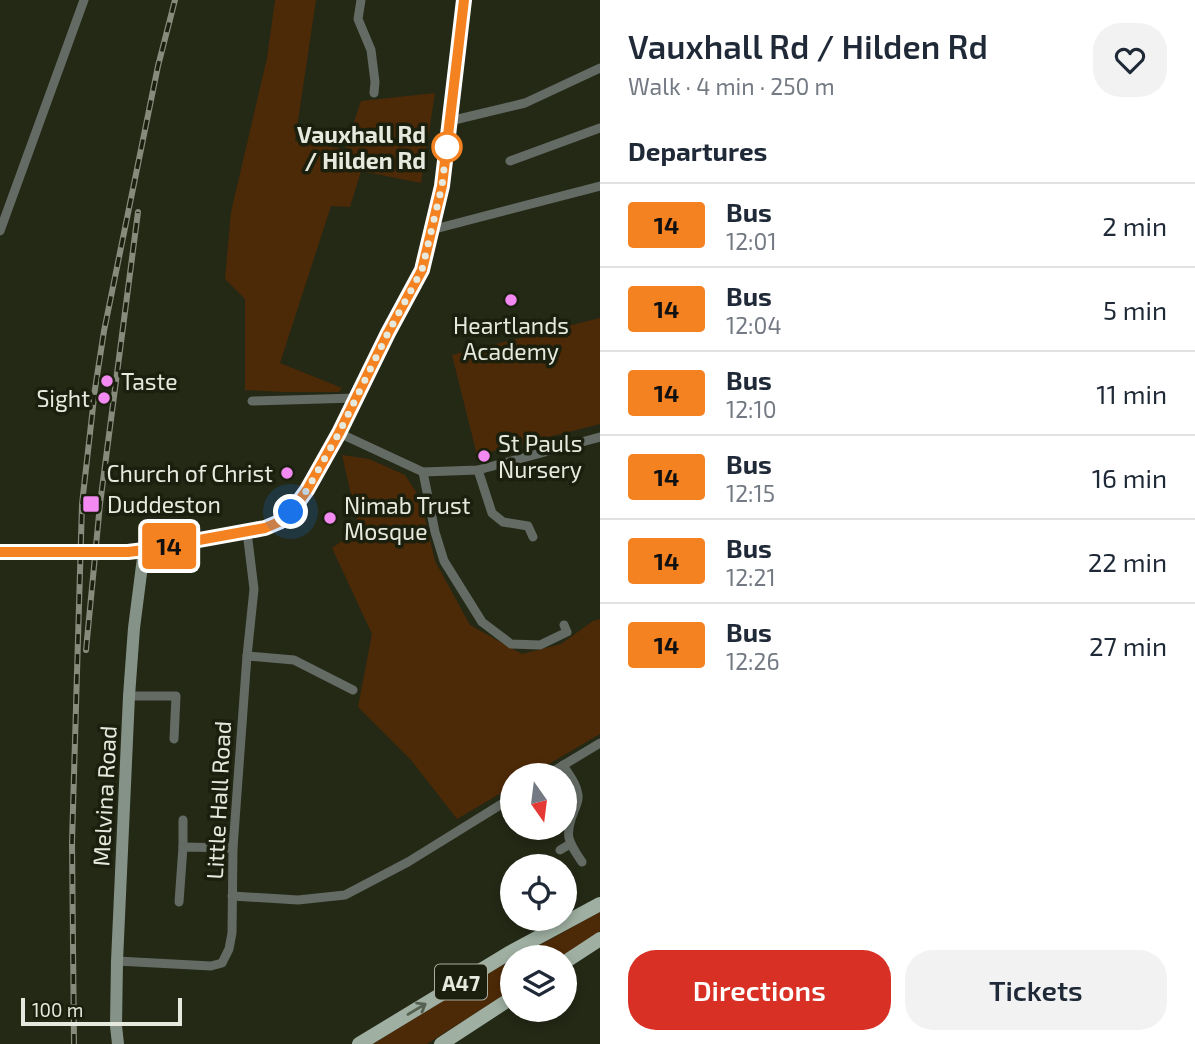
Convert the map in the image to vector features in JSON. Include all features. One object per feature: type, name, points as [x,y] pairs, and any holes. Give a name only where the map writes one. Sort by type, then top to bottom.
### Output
[{"type":"main road","points":[[144,550],[247,532],[279,522],[291,512],[307,490],[422,270],[442,186],[464,0]]},
{"type":"main road","name":"Melvina Road","points":[[118,1044],[117,961],[129,696],[144,550]]},
{"type":"main road","name":"A47","points":[[359,1044],[509,954],[600,904]]},
{"type":"main road","points":[[577,954],[592,945]]},
{"type":"main road","name":"A47","points":[[441,1044],[500,1005]]},
{"type":"street","points":[[0,232],[84,0]]},
{"type":"street","points":[[361,0],[358,19],[371,50],[374,93]]},
{"type":"street","points":[[450,121],[525,103],[600,68]]},
{"type":"street","points":[[510,161],[600,128]]},
{"type":"street","points":[[431,230],[600,186]]},
{"type":"street","points":[[252,401],[356,398]]},
{"type":"street","points":[[339,433],[423,472],[478,470],[600,437]]},
{"type":"street","points":[[478,470],[492,513],[503,522],[528,522],[533,537]]},
{"type":"street","points":[[423,472],[444,561],[482,622],[511,643],[540,645],[567,632]]},
{"type":"street","name":"Little Hall Road","points":[[117,961],[211,966],[222,962],[229,949],[232,933],[233,848],[254,589],[247,532]]},
{"type":"street","points":[[0,552],[144,550]]},
{"type":"street","points":[[247,656],[294,660],[353,690]]},
{"type":"street","points":[[129,696],[176,696],[174,739]]},
{"type":"street","points":[[566,763],[600,743]]},
{"type":"street","points":[[232,896],[298,900],[345,895],[408,862],[500,805]]},
{"type":"street","points":[[179,902],[183,820]]},
{"type":"street","points":[[569,840],[582,862]]},
{"type":"street","points":[[560,850],[570,844]]},
{"type":"street","points":[[183,846],[233,848]]},
{"type":"shaded area","points":[[275,0],[316,0],[295,141],[345,149],[361,101],[435,93],[421,183],[361,171],[350,207],[331,206],[280,363],[342,388],[339,392],[245,390],[245,299],[225,279],[231,212],[267,58]]},
{"type":"shaded area","points":[[600,318],[600,424],[477,455],[452,355]]},
{"type":"shaded area","points":[[342,455],[369,459],[405,475],[420,498],[435,561],[470,625],[522,654],[561,644],[600,619],[600,734],[550,763],[500,763],[500,794],[457,819],[411,760],[358,707],[372,634],[332,548],[359,529]]},
{"type":"shaded area","points":[[600,912],[600,931],[577,946],[540,945],[565,931],[577,931],[577,925]]},
{"type":"shaded area","points":[[500,967],[500,997],[427,1044],[373,1044]]},
{"type":"railway","points":[[74,1044],[72,842],[82,504],[104,331],[158,66],[175,0]]},
{"type":"railway","points":[[86,650],[100,504],[138,212]]},
{"type":"bus line","name":"14","points":[[0,552],[144,550],[265,528],[279,522],[298,505],[339,433],[422,270],[442,186],[464,0]]},
{"type":"place","name":"Vauxhall Rd / Hilden Rd","points":[[447,147]]},
{"type":"place","name":"Heartlands Academy","points":[[511,300]]},
{"type":"place","name":"Taste","points":[[107,381]]},
{"type":"place","name":"Sight","points":[[104,398]]},
{"type":"place","name":"St Pauls Nursery","points":[[484,456]]},
{"type":"place","name":"Church of Christ","points":[[287,473]]},
{"type":"place","name":"Duddeston","points":[[91,504]]},
{"type":"place","name":"Nimab Trust Mosque","points":[[330,518]]},
{"type":"route","points":[[291,512],[298,505],[339,433],[422,270],[442,186],[447,143],[447,147]]}]
